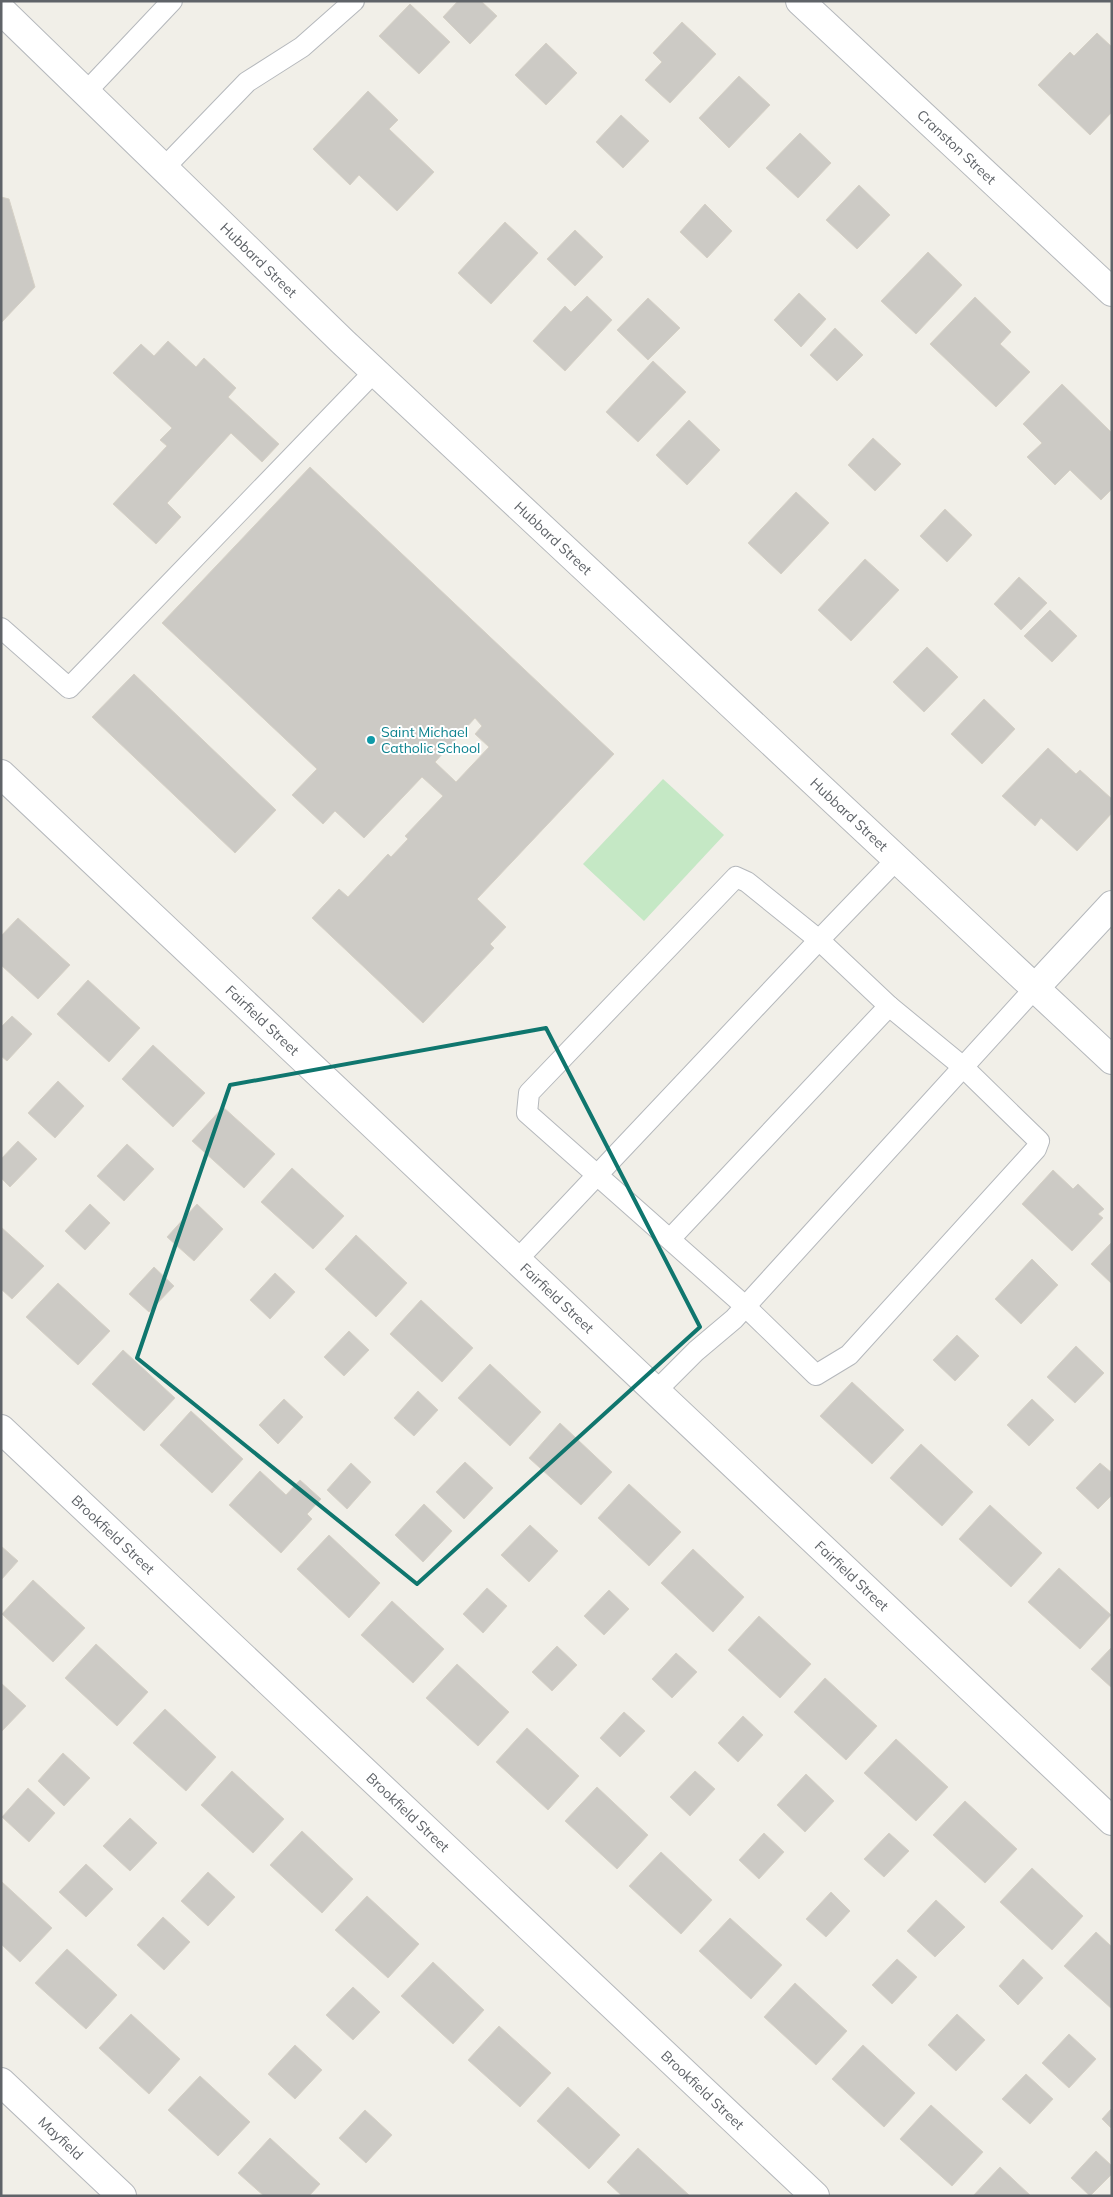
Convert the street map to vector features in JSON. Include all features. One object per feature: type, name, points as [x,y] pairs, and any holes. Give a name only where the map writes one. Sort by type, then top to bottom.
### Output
[{"type":"street","name":"Cranston Street","points":[[800,1],[1112,292]]},
{"type":"street","name":"Hubbard Street","points":[[1,10],[374,372],[1112,1060]]},
{"type":"street","name":"Fairfield Street","points":[[1,774],[1112,1821]]},
{"type":"street","points":[[1035,988],[1112,905]]},
{"type":"street","name":"Brookfield Street","points":[[1,1429],[815,2196]]},
{"type":"street","name":"Mayfield","points":[[1,2082],[122,2196]]},
{"type":"lane","points":[[86,92],[172,1]]},
{"type":"lane","points":[[164,168],[247,82],[302,47],[354,1]]},
{"type":"lane","points":[[1,628],[69,688],[374,372]]},
{"type":"lane","points":[[517,1260],[897,859]]},
{"type":"lane","points":[[736,877],[747,882],[819,940],[889,1006],[962,1066],[1039,1141],[1036,1149],[849,1355],[816,1374],[746,1306],[527,1114],[528,1093],[736,877]]},
{"type":"lane","points":[[656,1391],[696,1351],[734,1319],[962,1066],[1035,988]]},
{"type":"lane","points":[[670,1238],[889,1006]]},
{"type":"highlighted area","points":[[546,1028],[700,1327],[417,1584],[137,1358],[230,1085]]},
{"type":"green space","points":[[663,779],[724,835],[644,921],[583,864]]},
{"type":"building","points":[[458,1],[481,1],[497,16],[470,44],[443,17]]},
{"type":"building","points":[[410,4],[450,42],[419,74],[379,36]]},
{"type":"building","points":[[682,22],[716,54],[670,103],[645,80],[662,62],[653,53]]},
{"type":"building","points":[[1097,33],[1112,47],[1112,87],[1110,89],[1112,91],[1112,112],[1090,135],[1038,85],[1070,52],[1074,56]]},
{"type":"building","points":[[546,43],[577,73],[546,105],[515,75]]},
{"type":"building","points":[[739,76],[770,105],[729,148],[699,118]]},
{"type":"building","points":[[368,91],[398,120],[389,129],[434,172],[397,211],[359,175],[350,185],[313,149]]},
{"type":"building","points":[[621,115],[649,141],[623,168],[596,142]]},
{"type":"building","points":[[800,133],[831,163],[798,198],[766,168]]},
{"type":"building","points":[[859,185],[890,215],[857,249],[826,220]]},
{"type":"building","points":[[1,197],[9,199],[35,287],[1,323]]},
{"type":"building","points":[[705,204],[732,231],[707,258],[680,232]]},
{"type":"building","points":[[505,222],[538,253],[491,304],[458,273]]},
{"type":"building","points":[[575,230],[603,257],[575,286],[547,259]]},
{"type":"building","points":[[928,252],[962,285],[916,334],[881,301]]},
{"type":"building","points":[[799,293],[826,319],[801,347],[774,320]]},
{"type":"building","points":[[587,296],[612,320],[565,371],[533,341],[565,306],[571,312]]},
{"type":"building","points":[[975,297],[1011,332],[1000,344],[1030,372],[996,407],[930,344]]},
{"type":"building","points":[[648,298],[680,328],[648,360],[617,330]]},
{"type":"building","points":[[835,328],[863,355],[837,381],[810,355]]},
{"type":"building","points":[[168,341],[196,367],[204,358],[236,388],[228,397],[279,444],[262,462],[231,433],[167,503],[181,517],[156,544],[113,504],[167,446],[160,440],[172,428],[113,373],[141,344],[154,356]]},
{"type":"building","points":[[653,361],[686,392],[638,442],[606,412]]},
{"type":"building","points":[[1062,384],[1112,433],[1112,489],[1101,500],[1070,470],[1055,485],[1027,457],[1042,443],[1023,424]]},
{"type":"building","points":[[689,420],[720,450],[687,485],[656,455]]},
{"type":"building","points":[[873,438],[901,464],[875,491],[848,465]]},
{"type":"building","name":"Saint Michael Catholic School","points":[[310,467],[614,754],[477,899],[506,927],[490,944],[494,948],[423,1023],[312,918],[339,889],[348,897],[388,854],[391,857],[408,839],[405,836],[443,796],[422,777],[364,838],[335,811],[323,824],[292,795],[317,769],[162,623]],"holes":[[[475,718],[482,726],[475,734],[489,747],[456,782],[435,762]]]},
{"type":"building","points":[[796,492],[829,523],[781,574],[748,543]]},
{"type":"building","points":[[945,509],[972,535],[947,562],[920,536]]},
{"type":"building","points":[[865,559],[899,590],[851,641],[818,610]]},
{"type":"building","points":[[1019,577],[1047,603],[1021,630],[994,604]]},
{"type":"building","points":[[1050,610],[1077,636],[1052,662],[1024,636]]},
{"type":"building","points":[[927,647],[958,677],[924,712],[893,682]]},
{"type":"building","points":[[134,674],[276,810],[235,853],[92,717]]},
{"type":"building","points":[[984,699],[1015,729],[982,764],[951,734]]},
{"type":"building","points":[[1048,748],[1076,774],[1080,770],[1112,799],[1112,813],[1077,851],[1041,818],[1035,826],[1002,796]]},
{"type":"building","points":[[18,918],[70,965],[38,999],[1,965],[1,936]]},
{"type":"building","points":[[88,980],[140,1028],[109,1062],[57,1014]]},
{"type":"building","points":[[12,1016],[32,1034],[7,1061],[1,1056],[1,1027]]},
{"type":"building","points":[[153,1045],[205,1093],[173,1127],[122,1079]]},
{"type":"building","points":[[58,1081],[84,1106],[55,1138],[28,1113]]},
{"type":"building","points":[[223,1107],[275,1154],[244,1188],[192,1141]]},
{"type":"building","points":[[18,1141],[37,1159],[10,1187],[1,1178],[1,1159]]},
{"type":"building","points":[[127,1144],[154,1169],[124,1201],[97,1176]]},
{"type":"building","points":[[292,1168],[344,1216],[313,1249],[261,1202]]},
{"type":"building","points":[[1053,1170],[1073,1189],[1078,1184],[1104,1209],[1098,1214],[1103,1218],[1072,1251],[1022,1204]]},
{"type":"building","points":[[90,1204],[110,1223],[85,1250],[65,1231]]},
{"type":"building","points":[[197,1204],[223,1229],[194,1261],[167,1237]]},
{"type":"building","points":[[1,1227],[44,1266],[12,1299],[1,1289]]},
{"type":"building","points":[[356,1235],[407,1283],[376,1317],[325,1269]]},
{"type":"building","points":[[1112,1242],[1112,1284],[1091,1264]]},
{"type":"building","points":[[1032,1259],[1058,1285],[1021,1324],[995,1299]]},
{"type":"building","points":[[154,1267],[174,1286],[149,1312],[129,1294]]},
{"type":"building","points":[[275,1273],[295,1292],[270,1319],[250,1300]]},
{"type":"building","points":[[58,1283],[110,1331],[78,1365],[26,1317]]},
{"type":"building","points":[[421,1300],[473,1348],[442,1382],[390,1334]]},
{"type":"building","points":[[349,1331],[369,1350],[344,1376],[324,1357]]},
{"type":"building","points":[[957,1335],[979,1356],[955,1381],[933,1360]]},
{"type":"building","points":[[1076,1346],[1104,1373],[1075,1403],[1047,1377]]},
{"type":"building","points":[[123,1350],[175,1398],[144,1431],[92,1384]]},
{"type":"building","points":[[490,1364],[541,1412],[510,1446],[458,1398]]},
{"type":"building","points":[[852,1382],[904,1430],[872,1464],[820,1416]]},
{"type":"building","points":[[418,1391],[438,1410],[414,1436],[394,1418]]},
{"type":"building","points":[[284,1399],[303,1417],[278,1444],[259,1425]]},
{"type":"building","points":[[1032,1399],[1054,1420],[1029,1446],[1007,1425]]},
{"type":"building","points":[[191,1411],[243,1459],[212,1493],[160,1445]]},
{"type":"building","points":[[560,1423],[612,1472],[581,1505],[529,1458]]},
{"type":"building","points":[[921,1444],[973,1492],[942,1526],[890,1478]]},
{"type":"building","points":[[465,1462],[493,1488],[464,1519],[436,1492]]},
{"type":"building","points":[[351,1463],[371,1482],[347,1509],[327,1490]]},
{"type":"building","points":[[1100,1463],[1112,1473],[1112,1495],[1098,1509],[1076,1488]]},
{"type":"building","points":[[260,1471],[286,1495],[300,1480],[321,1499],[307,1514],[312,1519],[281,1553],[229,1505]]},
{"type":"building","points":[[629,1484],[681,1532],[649,1566],[598,1518]]},
{"type":"building","points":[[424,1504],[452,1531],[423,1562],[395,1535]]},
{"type":"building","points":[[990,1505],[1042,1553],[1011,1587],[959,1539]]},
{"type":"building","points":[[530,1525],[558,1551],[529,1582],[501,1555]]},
{"type":"building","points":[[329,1535],[380,1583],[349,1618],[297,1569]]},
{"type":"building","points":[[1,1546],[18,1561],[1,1580]]},
{"type":"building","points":[[693,1549],[744,1597],[713,1632],[661,1583]]},
{"type":"building","points":[[1059,1568],[1111,1615],[1080,1649],[1028,1602]]},
{"type":"building","points":[[33,1580],[85,1628],[53,1662],[2,1614]]},
{"type":"building","points":[[487,1588],[507,1606],[483,1633],[463,1614]]},
{"type":"building","points":[[609,1590],[629,1609],[604,1635],[584,1616]]},
{"type":"building","points":[[392,1601],[444,1649],[413,1683],[361,1635]]},
{"type":"building","points":[[759,1616],[811,1664],[780,1698],[728,1650]]},
{"type":"building","points":[[96,1644],[148,1692],[117,1726],[65,1678]]},
{"type":"building","points":[[557,1646],[577,1665],[552,1691],[532,1672]]},
{"type":"building","points":[[1112,1647],[1112,1688],[1091,1669]]},
{"type":"building","points":[[676,1653],[697,1672],[672,1698],[652,1679]]},
{"type":"building","points":[[457,1664],[509,1712],[478,1746],[426,1698]]},
{"type":"building","points":[[825,1678],[877,1726],[846,1760],[794,1712]]},
{"type":"building","points":[[1,1683],[26,1706],[1,1732]]},
{"type":"building","points":[[165,1709],[216,1757],[186,1791],[133,1743]]},
{"type":"building","points":[[624,1712],[645,1731],[620,1757],[600,1738]]},
{"type":"building","points":[[743,1716],[763,1735],[738,1762],[718,1743]]},
{"type":"building","points":[[527,1728],[579,1776],[548,1810],[496,1762]]},
{"type":"building","points":[[896,1739],[948,1787],[916,1821],[864,1773]]},
{"type":"building","points":[[63,1753],[90,1778],[64,1806],[38,1781]]},
{"type":"building","points":[[232,1771],[284,1819],[253,1853],[201,1805]]},
{"type":"building","points":[[695,1771],[715,1789],[690,1816],[670,1797]]},
{"type":"building","points":[[806,1774],[834,1801],[805,1832],[777,1805]]},
{"type":"building","points":[[597,1787],[648,1835],[617,1869],[565,1821]]},
{"type":"building","points":[[28,1788],[55,1813],[29,1842],[2,1817]]},
{"type":"building","points":[[965,1801],[1017,1849],[985,1883],[933,1835]]},
{"type":"building","points":[[130,1818],[157,1843],[130,1871],[103,1846]]},
{"type":"building","points":[[302,1831],[353,1879],[322,1913],[270,1865]]},
{"type":"building","points":[[764,1833],[784,1852],[759,1879],[739,1860]]},
{"type":"building","points":[[889,1833],[909,1851],[884,1877],[864,1859]]},
{"type":"building","points":[[661,1852],[712,1900],[681,1934],[629,1886]]},
{"type":"building","points":[[86,1864],[113,1889],[86,1917],[59,1892]]},
{"type":"building","points":[[1032,1868],[1083,1916],[1052,1950],[1000,1902]]},
{"type":"building","points":[[208,1872],[235,1897],[208,1926],[181,1901]]},
{"type":"building","points":[[2,1882],[52,1928],[20,1962],[1,1944]]},
{"type":"building","points":[[831,1892],[850,1911],[826,1937],[806,1919]]},
{"type":"building","points":[[367,1896],[419,1944],[388,1978],[335,1930]]},
{"type":"building","points":[[936,1900],[965,1927],[935,1957],[907,1931]]},
{"type":"building","points":[[163,1917],[190,1942],[164,1970],[137,1945]]},
{"type":"building","points":[[730,1918],[782,1965],[751,1999],[699,1951]]},
{"type":"building","points":[[1096,1932],[1112,1947],[1112,2009],[1064,1966]]},
{"type":"building","points":[[67,1949],[117,1995],[86,2029],[35,1983]]},
{"type":"building","points":[[897,1959],[917,1977],[892,2004],[872,1985]]},
{"type":"building","points":[[1023,1959],[1043,1978],[1018,2005],[999,1986]]},
{"type":"building","points":[[433,1962],[484,2010],[453,2044],[401,1996]]},
{"type":"building","points":[[795,1983],[847,2031],[816,2065],[764,2017]]},
{"type":"building","points":[[353,1987],[380,2012],[353,2040],[326,2015]]},
{"type":"building","points":[[131,2014],[180,2059],[149,2094],[99,2048]]},
{"type":"building","points":[[957,2014],[985,2040],[956,2071],[928,2045]]},
{"type":"building","points":[[499,2026],[551,2073],[520,2107],[468,2060]]},
{"type":"building","points":[[1069,2034],[1096,2059],[1069,2088],[1042,2063]]},
{"type":"building","points":[[295,2045],[322,2070],[295,2099],[268,2074]]},
{"type":"building","points":[[863,2045],[915,2093],[884,2127],[832,2079]]},
{"type":"building","points":[[1026,2074],[1053,2099],[1030,2124],[1002,2099]]},
{"type":"building","points":[[200,2076],[250,2122],[218,2156],[168,2110]]},
{"type":"building","points":[[568,2087],[620,2135],[589,2169],[537,2121]]},
{"type":"building","points":[[931,2105],[983,2152],[952,2186],[900,2139]]},
{"type":"building","points":[[1112,2108],[1112,2129],[1102,2119]]},
{"type":"building","points":[[365,2110],[392,2135],[366,2163],[339,2138]]},
{"type":"building","points":[[270,2138],[320,2184],[309,2196],[264,2196],[238,2173]]},
{"type":"building","points":[[638,2148],[690,2196],[622,2196],[607,2182]]},
{"type":"building","points":[[1096,2151],[1112,2166],[1112,2174],[1090,2196],[1071,2178]]},
{"type":"building","points":[[1000,2167],[1031,2196],[973,2196]]},
{"type":"place","name":"Saint Michael Catholic School","points":[[371,740]]}]
